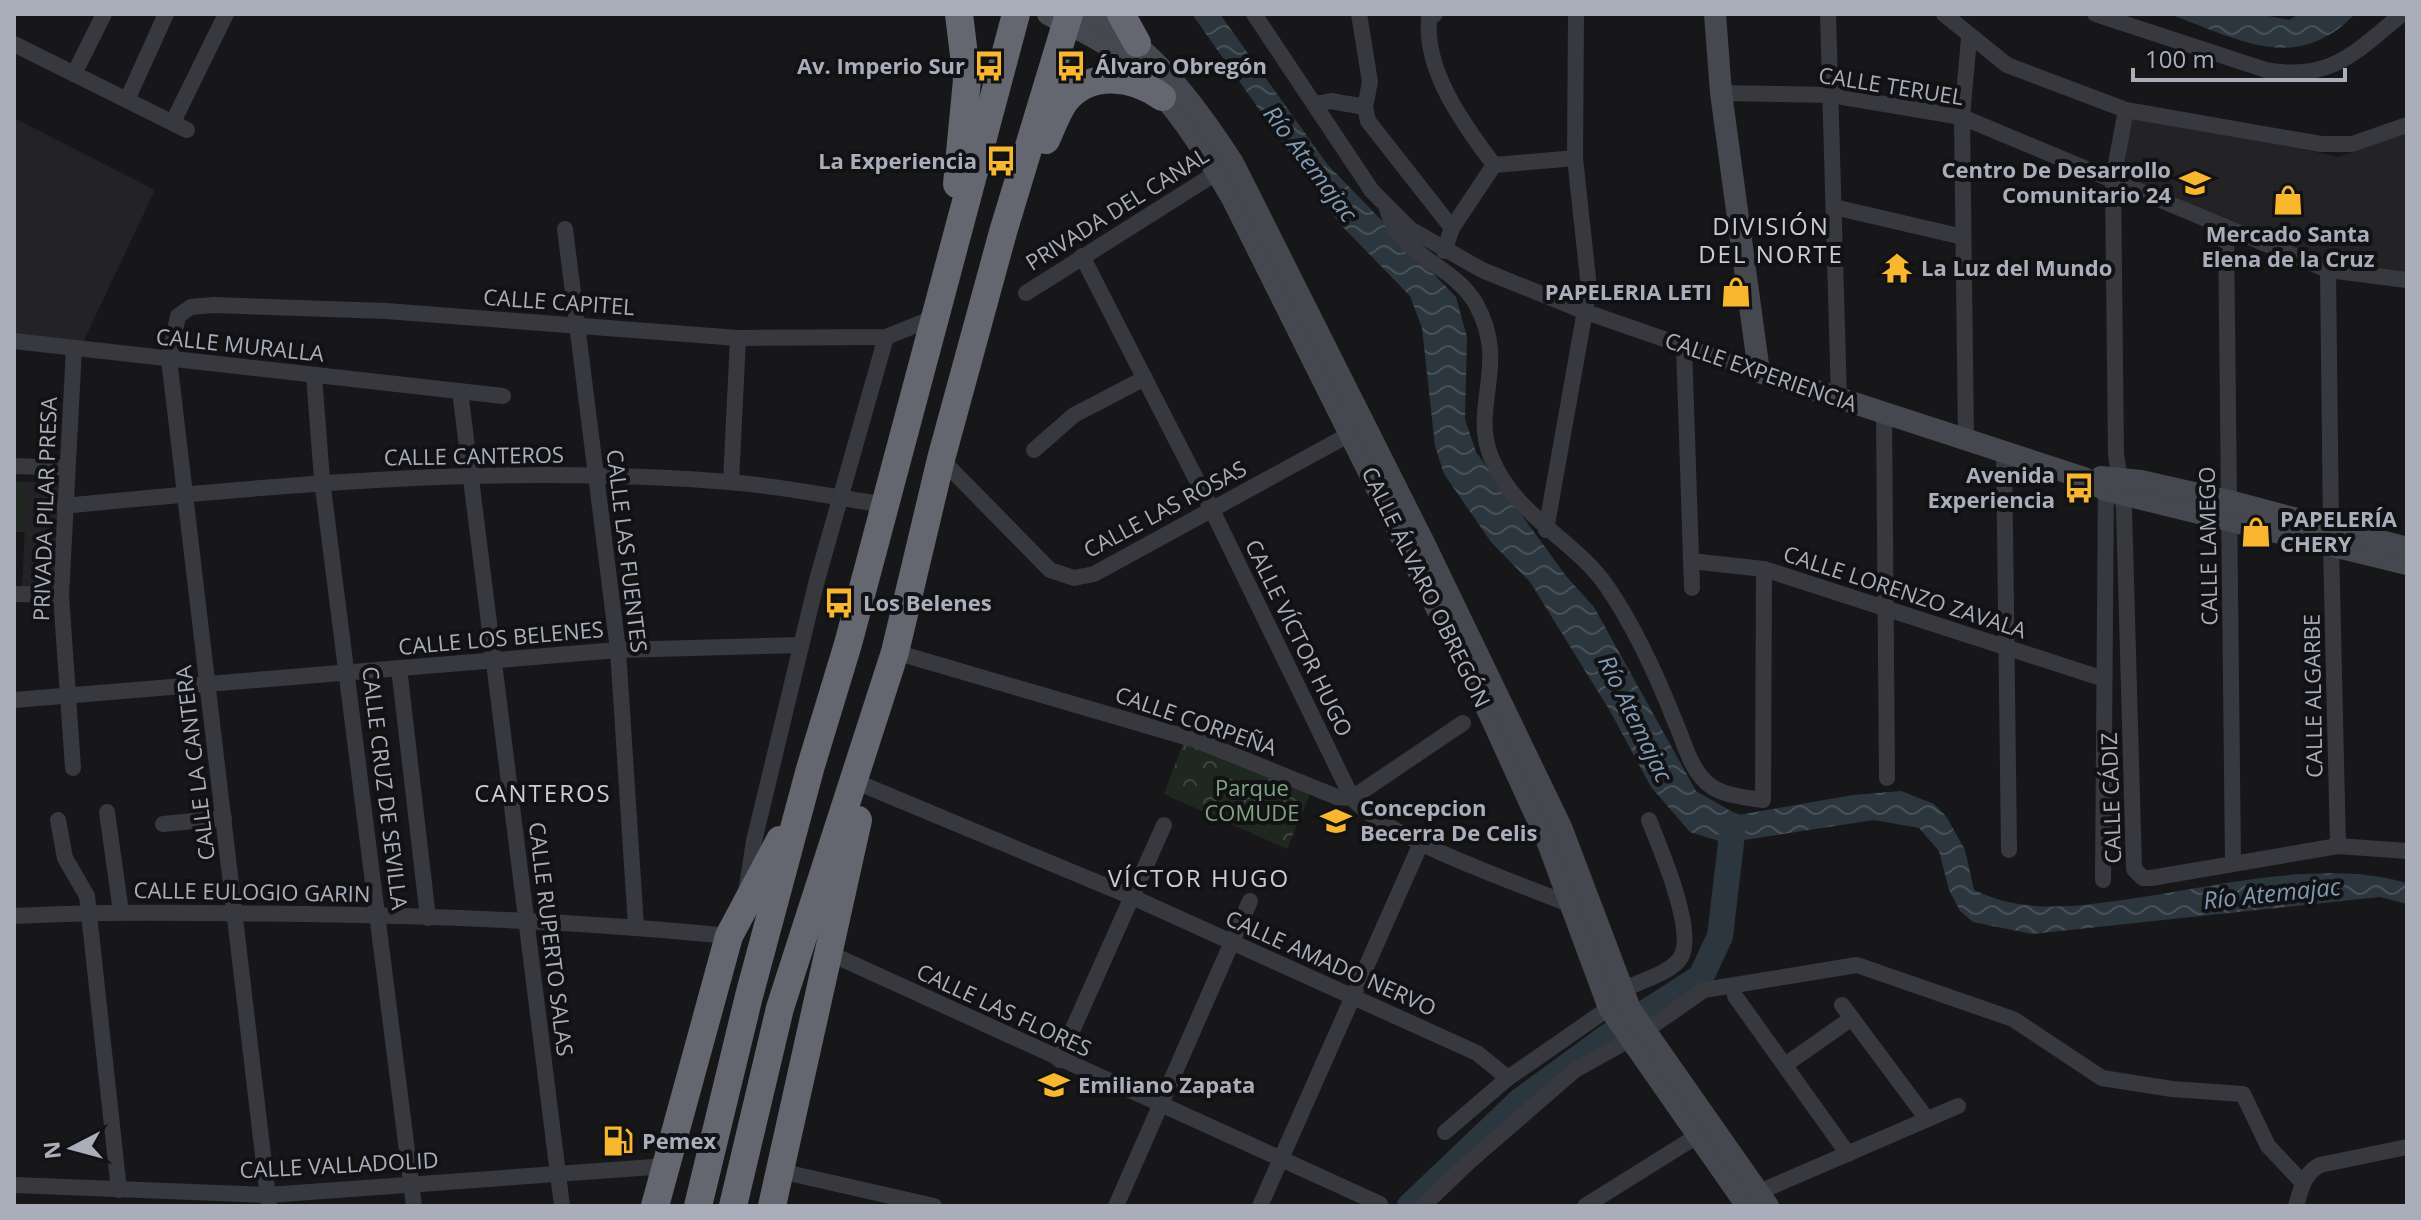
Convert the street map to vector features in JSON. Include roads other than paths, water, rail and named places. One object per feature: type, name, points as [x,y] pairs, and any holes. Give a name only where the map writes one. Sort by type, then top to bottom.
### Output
[{"type":"highway","points":[[957,237],[957,191],[967,80],[959,14]]},
{"type":"highway","points":[[698,1206],[749,996],[810,769],[848,644],[1016,14]]},
{"type":"highway","points":[[1121,14],[1137,43]]},
{"type":"highway","points":[[733,1206],[780,1008],[895,652],[941,459],[1003,232],[1069,16]]},
{"type":"highway","points":[[1003,232],[1061,107],[1072,94],[1094,81],[1111,79],[1139,84],[1162,97]]},
{"type":"highway","points":[[772,1206],[866,786],[878,709]]},
{"type":"highway","points":[[655,1206],[729,936],[775,849],[810,769]]},
{"type":"street","points":[[74,74],[104,14]]},
{"type":"street","points":[[127,100],[166,14]]},
{"type":"street","points":[[14,44],[180,126],[226,14]]},
{"type":"street","points":[[1254,14],[1387,209],[1391,224],[1427,263],[1451,275],[1467,290],[1478,307],[1490,339],[1493,363],[1485,411],[1490,455],[1513,497],[1607,586],[1645,657],[1699,776],[1723,793],[1763,800],[1764,569]]},
{"type":"street","points":[[1359,14],[1370,82],[1365,107],[1375,132],[1452,228]]},
{"type":"street","points":[[1546,530],[1586,312],[1588,257],[1575,158],[1576,14]]},
{"type":"street","points":[[1715,14],[1721,93],[1759,372]]},
{"type":"street","points":[[1828,14],[1839,399]]},
{"type":"street","points":[[1944,14],[1969,38],[2007,65],[2126,110],[2321,144],[2352,144],[2407,125]]},
{"type":"street","points":[[2095,14],[2290,75],[2331,67],[2350,57],[2402,14]]},
{"type":"street","name":"CALLE ÁLVARO OBREGÓN","points":[[1069,16],[1137,43],[1204,118],[1350,434],[1489,713],[1546,838],[1571,905],[1618,1004],[1697,1136],[1758,1201]]},
{"type":"street","name":"CALLE ÁLVARO OBREGÓN","points":[[1069,16],[1108,45],[1162,97],[1225,168],[1438,572],[1561,827],[1595,915],[1618,1004]]},
{"type":"street","points":[[1432,16],[1430,43],[1437,70],[1461,115],[1494,165]]},
{"type":"street","points":[[1966,439],[1962,117],[1969,38]]},
{"type":"street","name":"CALLE TERUEL","points":[[1721,93],[1831,95],[1962,117],[2328,270],[2407,280]]},
{"type":"street","points":[[1315,104],[1331,101],[1365,107]]},
{"type":"street","points":[[2103,880],[2107,483],[2116,454],[2113,179],[2126,110]]},
{"type":"street","points":[[1494,165],[1575,158]]},
{"type":"street","points":[[1444,251],[1452,228],[1494,165]]},
{"type":"street","name":"PRIVADA DEL CANAL","points":[[1026,293],[1225,168]]},
{"type":"street","points":[[1834,207],[1963,237]]},
{"type":"street","name":"CALLE EXPERIENCIA","points":[[1387,209],[1410,229],[1444,251],[1586,312],[1839,399],[2107,483],[2331,536],[2407,548]]},
{"type":"street","name":"CALLE LAS FUENTES","points":[[565,229],[618,650],[636,926]]},
{"type":"street","name":"CALLE LAMEGO","points":[[2226,229],[2233,862]]},
{"type":"street","name":"CALLE VÍCTOR HUGO","points":[[1082,256],[1212,510],[1352,798],[1365,812],[1422,841],[1595,915]]},
{"type":"street","name":"CALLE ALGARBE","points":[[2328,270],[2338,846]]},
{"type":"street","name":"CALLE CAPITEL","points":[[178,316],[191,307],[214,305],[386,311],[738,338],[886,337],[936,317]]},
{"type":"street","name":"CALLE LA CANTERA","points":[[178,316],[169,359],[268,1201]]},
{"type":"street","points":[[745,901],[754,841],[800,645],[837,498],[886,337]]},
{"type":"street","points":[[731,482],[738,338]]},
{"type":"street","name":"CALLE MURALLA","points":[[14,341],[503,396]]},
{"type":"street","points":[[1684,346],[1692,588]]},
{"type":"street","name":"PRIVADA PILAR PRESA","points":[[73,768],[61,595],[65,468],[74,348]]},
{"type":"street","name":"CALLE CRUZ DE SEVILLA","points":[[314,375],[322,480],[414,1206]]},
{"type":"street","points":[[1034,450],[1074,415],[1145,378]]},
{"type":"street","name":"CALLE RUPERTO SALAS","points":[[460,391],[562,1206]]},
{"type":"street","points":[[1884,413],[1887,778]]},
{"type":"street","name":"CALLE LAS ROSAS","points":[[941,459],[1050,570],[1074,578],[1094,574],[1350,434]]},
{"type":"street","points":[[2004,451],[2009,850]]},
{"type":"street","points":[[14,466],[65,468]]},
{"type":"street","name":"CALLE CANTEROS","points":[[63,506],[322,480],[595,476],[731,482],[885,505]]},
{"type":"street","name":"CALLE CÁDIZ","points":[[2107,483],[2134,869],[2143,878],[2151,878],[2338,846],[2407,851]]},
{"type":"street","name":"CALLE EXPERIENCIA","points":[[2331,536],[2407,564]]},
{"type":"street","name":"CALLE LORENZO ZAVALA","points":[[1691,561],[1764,569],[2104,679]]},
{"type":"street","points":[[14,594],[61,595]]},
{"type":"street","name":"CALLE LOS BELENES","points":[[14,700],[618,650],[800,645]]},
{"type":"street","name":"CALLE CORPEÑA","points":[[895,652],[1196,740],[1246,757],[1316,791],[1352,798]]},
{"type":"street","points":[[399,668],[428,918]]},
{"type":"street","points":[[1352,798],[1463,723]]},
{"type":"street","name":"CALLE AMADO NERVO","points":[[866,786],[1132,897],[1477,1053],[1508,1078]]},
{"type":"street","points":[[107,812],[121,912]]},
{"type":"street","points":[[163,824],[224,818]]},
{"type":"street","points":[[58,820],[65,858],[82,883],[87,912],[119,1190]]},
{"type":"street","points":[[1445,1132],[1508,1078],[1673,965],[1684,948],[1683,926],[1669,873],[1649,820]]},
{"type":"street","points":[[1059,1060],[1164,825]]},
{"type":"street","points":[[1260,1206],[1422,841]]},
{"type":"street","points":[[1116,1206],[1250,901]]},
{"type":"street","name":"CALLE EULOGIO GARIN","points":[[14,916],[87,912],[379,915],[636,926],[729,936]]},
{"type":"street","name":"CALLE LAS FLORES","points":[[829,953],[1159,1106],[1282,1157],[1380,1204]]},
{"type":"street","points":[[1423,1206],[1575,1070],[1704,990],[1857,965],[2013,1019],[2102,1078],[2172,1089],[2243,1094],[2268,1146],[2307,1176]]},
{"type":"street","points":[[1735,996],[1848,1154]]},
{"type":"street","points":[[1785,1065],[1847,1011],[1927,1119]]},
{"type":"street","name":"CALLE ÁLVARO OBREGÓN","points":[[1635,1033],[1758,1201]]},
{"type":"street","points":[[1758,1201],[1848,1154],[1958,1106]]},
{"type":"street","points":[[1585,1206],[1697,1136]]},
{"type":"street","points":[[2307,1176],[2407,1147]]},
{"type":"street","name":"CALLE VALLADOLID","points":[[14,1185],[268,1201],[411,1182],[559,1176],[667,1166]]},
{"type":"street","points":[[780,1171],[934,1206]]},
{"type":"street","points":[[2296,1206],[2307,1176]]},
{"type":"water","name":"Río Atemajac","points":[[1192,14],[1220,14],[1327,164],[1456,297],[1467,337],[1465,419],[1476,452],[1566,576],[1594,607],[1696,791],[1738,815],[1853,795],[1901,791],[1934,804],[1946,816],[1965,850],[1974,890],[2012,903],[2031,906],[2089,904],[2268,877],[2340,873],[2407,883],[2407,904],[2380,897],[2032,934],[1973,922],[1960,911],[1949,890],[1939,851],[1919,828],[1874,820],[1725,843],[1690,832],[1651,787],[1610,711],[1530,582],[1491,542],[1444,474],[1435,446],[1422,328],[1410,296],[1339,223]]},
{"type":"water","points":[[2169,14],[2258,14],[2289,20],[2299,14],[2355,14],[2333,33],[2310,44],[2288,48],[2242,41]]},
{"type":"waterway","points":[[1410,1206],[1520,1101],[1606,1038],[1701,977],[1720,936],[1733,826]]},
{"type":"place","name":"Av. Imperio Sur","points":[[989,66]]},
{"type":"place","name":"Álvaro Obregón","points":[[1071,66]]},
{"type":"place","name":"La Experiencia","points":[[1001,161]]},
{"type":"place","name":"Centro De Desarrollo Comunitario 24","points":[[2195,183]]},
{"type":"place","name":"Mercado Santa Elena de la Cruz","points":[[2288,200]]},
{"type":"place","name":"La Luz del Mundo","points":[[1897,268]]},
{"type":"place","name":"PAPELERIA LETI","points":[[1736,292]]},
{"type":"place","name":"Avenida Experiencia","points":[[2079,488]]},
{"type":"place","name":"PAPELERÍA CHERY","points":[[2256,532]]},
{"type":"place","name":"Los Belenes","points":[[839,603]]},
{"type":"place","name":"Concepcion Becerra De Celis","points":[[1336,821]]},
{"type":"place","name":"Emiliano Zapata","points":[[1054,1085]]},
{"type":"place","name":"Pemex","points":[[618,1141]]},
{"type":"district","name":"DIVISIÓN DEL NORTE","points":[[1771,241]]},
{"type":"district","name":"CANTEROS","points":[[543,794]]},
{"type":"district","name":"VÍCTOR HUGO","points":[[1199,879]]},
{"type":"park label","name":"Parque COMUDE","points":[[1252,800]]}]
